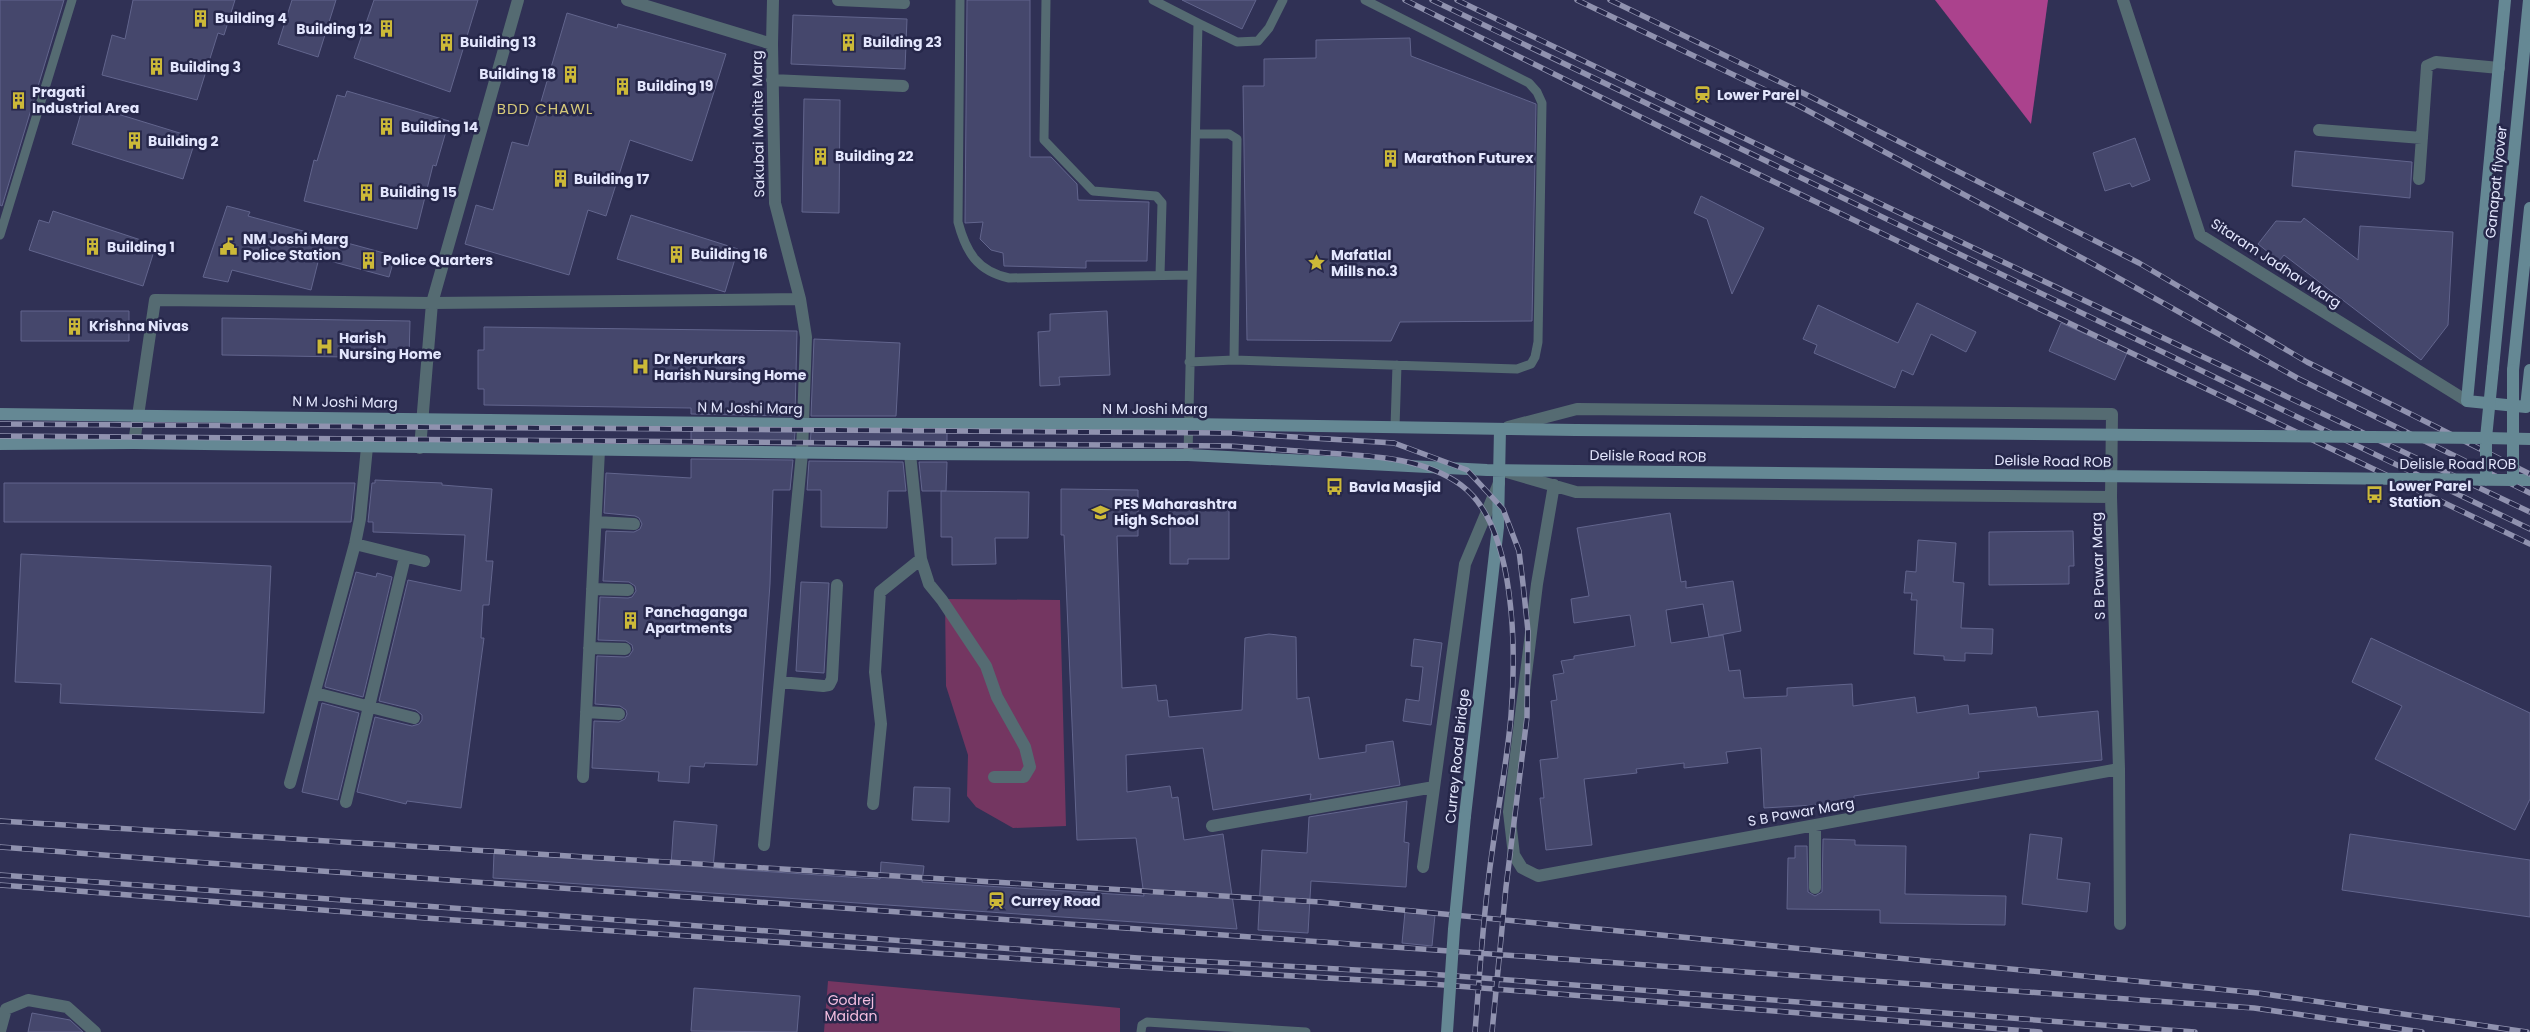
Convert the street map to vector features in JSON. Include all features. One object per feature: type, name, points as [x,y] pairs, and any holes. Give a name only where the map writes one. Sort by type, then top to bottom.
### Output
[{"type":"main road","points":[[2505,0],[2467,401],[2528,407],[2530,370]]},
{"type":"main road","name":"Ganapat flyover","points":[[2486,480],[2486,438],[2529,0]]},
{"type":"main road","points":[[2513,480],[2513,370],[2530,208]]},
{"type":"main road","name":"N M Joshi Marg","points":[[0,414],[805,424],[1188,424],[1500,428]]},
{"type":"main road","name":"Delisle Road ROB","points":[[1500,428],[2530,439]]},
{"type":"main road","name":"Currey Road Bridge","points":[[1447,1032],[1454,929],[1469,774],[1498,527],[1500,428]]},
{"type":"main road","points":[[0,444],[134,443],[802,453],[1188,455],[1500,470]]},
{"type":"main road","name":"Delisle Road ROB","points":[[1500,470],[2530,480]]},
{"type":"street","points":[[420,448],[432,303],[518,0]]},
{"type":"street","points":[[627,0],[772,44]]},
{"type":"street","name":"Sakubai Mohite Marg","points":[[764,845],[805,424],[806,337],[800,299],[775,202],[772,80],[773,0]]},
{"type":"street","points":[[838,0],[904,3]]},
{"type":"street","name":"Sitaram Jadhav Marg","points":[[2123,0],[2200,235],[2467,401]]},
{"type":"street","points":[[2420,179],[2428,66],[2430,63],[2498,68]]},
{"type":"street","points":[[772,80],[903,86]]},
{"type":"street","points":[[2319,130],[2422,138]]},
{"type":"street","points":[[134,443],[155,300],[432,303],[800,299]]},
{"type":"street","name":"S B Pawar Marg","points":[[1500,428],[1577,409],[2112,414],[2111,496],[2119,769],[1538,876],[1522,868],[1514,855],[1509,812],[1537,584],[1554,485]]},
{"type":"street","points":[[290,783],[360,519],[366,447]]},
{"type":"street","points":[[583,777],[599,450]]},
{"type":"street","points":[[910,454],[920,559],[928,584],[947,606],[986,666],[997,697],[1025,747],[1030,767],[1029,772],[1024,777],[994,777]]},
{"type":"street","points":[[1500,470],[1576,492],[2111,496]]},
{"type":"street","points":[[1423,867],[1465,564],[1498,483]]},
{"type":"street","points":[[596,522],[634,524]]},
{"type":"street","points":[[354,544],[424,561]]},
{"type":"street","points":[[346,802],[405,556]]},
{"type":"street","points":[[873,804],[881,724],[876,672],[880,592],[920,559]]},
{"type":"street","points":[[780,682],[829,685],[832,679],[837,585]]},
{"type":"street","points":[[592,589],[628,590]]},
{"type":"street","points":[[589,648],[625,650]]},
{"type":"street","points":[[315,693],[414,718]]},
{"type":"street","points":[[586,712],[619,714]]},
{"type":"street","points":[[2119,769],[2120,924]]},
{"type":"street","points":[[1212,826],[1434,787]]},
{"type":"street","points":[[1815,825],[1815,888]]},
{"type":"street","points":[[0,1031],[6,1009],[28,1000],[67,1007],[95,1032]]},
{"type":"lane","points":[[1,229],[72,0]]},
{"type":"lane","points":[[960,0],[958,222],[968,253],[976,261],[999,275],[1009,278],[1192,275]]},
{"type":"lane","points":[[1046,0],[1044,140],[1094,191],[1156,196],[1160,198],[1162,203],[1160,275]]},
{"type":"lane","points":[[1153,0],[1237,42],[1258,41],[1269,28],[1282,0]]},
{"type":"lane","points":[[1189,362],[1234,360],[1517,369],[1530,364],[1535,357],[1538,342],[1542,103],[1537,92],[1529,83],[1365,0]]},
{"type":"lane","points":[[1188,455],[1198,23]]},
{"type":"lane","points":[[1196,134],[1229,134],[1238,140],[1234,360]]},
{"type":"lane","points":[[1395,427],[1397,365]]},
{"type":"lane","points":[[1141,1032],[1142,1025],[1147,1022],[1306,1032]]},
{"type":"green space","points":[[945,599],[1060,600],[1066,826],[1013,828],[976,807],[967,796],[968,755],[946,686]]},
{"type":"green space","name":"Godrej Maidan","points":[[828,981],[1120,1008],[1120,1032],[824,1032]]},
{"type":"shaded area","points":[[1935,0],[2048,0],[2031,124]]},
{"type":"building","name":"Pragati Industrial Area","points":[[0,0],[64,0],[2,206],[0,205]]},
{"type":"building","points":[[133,0],[235,0],[224,35],[218,33],[197,100],[102,75],[112,35],[125,39]]},
{"type":"building","points":[[292,0],[336,0],[318,57],[278,44]]},
{"type":"building","points":[[374,0],[478,0],[450,92],[354,58]]},
{"type":"building","points":[[967,0],[1030,0],[1030,157],[1051,157],[1077,184],[1078,200],[1149,202],[1147,261],[1086,261],[1086,268],[1004,266],[1003,253],[991,250],[980,239],[983,222],[965,223]]},
{"type":"building","points":[[1182,0],[1256,0],[1242,29]]},
{"type":"building","points":[[567,13],[617,28],[618,24],[726,54],[692,161],[630,140],[606,216],[588,210],[569,275],[465,244],[476,205],[493,210],[512,142],[528,146]]},
{"type":"building","name":"Building 23","points":[[793,15],[907,19],[905,69],[791,64]]},
{"type":"building","name":"Marathon Futurex","points":[[1410,38],[1411,56],[1536,104],[1532,321],[1400,322],[1391,341],[1247,340],[1243,86],[1264,86],[1264,59],[1316,58],[1316,40]]},
{"type":"building","points":[[347,91],[449,121],[436,166],[433,165],[417,229],[304,201],[314,160],[317,161],[337,95],[345,97]]},
{"type":"building","name":"Building 22","points":[[804,99],[840,100],[839,213],[802,212]]},
{"type":"building","name":"Building 2","points":[[95,107],[196,138],[183,179],[72,144],[82,110],[93,113]]},
{"type":"building","points":[[2135,138],[2150,180],[2132,187],[2130,183],[2105,191],[2093,153]]},
{"type":"building","points":[[2295,151],[2412,162],[2410,198],[2292,186]]},
{"type":"building","points":[[1701,196],[1764,228],[1732,294],[1707,219],[1694,213]]},
{"type":"building","points":[[227,206],[250,212],[248,216],[395,256],[389,277],[319,258],[311,290],[232,270],[228,282],[203,277]]},
{"type":"building","name":"Building 1","points":[[53,211],[156,245],[143,286],[29,250],[39,220],[49,223]]},
{"type":"building","name":"Building 16","points":[[631,215],[738,249],[725,292],[617,259]]},
{"type":"building","points":[[2304,218],[2358,260],[2360,226],[2453,232],[2448,325],[2421,360],[2284,255],[2279,261],[2258,244],[2276,221],[2301,222]]},
{"type":"building","points":[[1917,303],[1976,332],[1966,352],[1931,334],[1913,375],[1902,370],[1895,388],[1814,353],[1817,345],[1803,339],[1818,305],[1898,343]]},
{"type":"building","name":"Krishna Nivas","points":[[21,311],[129,311],[129,341],[21,341]]},
{"type":"building","points":[[1107,311],[1110,375],[1059,377],[1060,385],[1040,386],[1038,332],[1050,331],[1050,314]]},
{"type":"building","points":[[222,318],[410,321],[409,358],[222,355]]},
{"type":"building","points":[[2061,323],[2127,353],[2115,380],[2049,351]]},
{"type":"building","points":[[484,327],[797,331],[795,416],[691,414],[691,408],[484,405],[484,389],[478,389],[478,350],[484,350]]},
{"type":"building","points":[[814,339],[900,343],[896,416],[811,416]]},
{"type":"building","points":[[691,431],[795,432],[794,444],[691,443]]},
{"type":"building","points":[[811,432],[947,432],[947,446],[810,444]]},
{"type":"building","points":[[691,459],[793,460],[790,490],[773,490],[770,584],[757,765],[705,763],[704,767],[690,766],[689,783],[658,781],[659,772],[592,768],[594,721],[619,722],[625,719],[627,714],[626,710],[620,706],[595,704],[597,656],[625,657],[629,656],[633,650],[632,645],[626,641],[598,640],[600,597],[628,598],[632,597],[636,591],[635,586],[629,582],[603,581],[606,531],[634,532],[640,529],[642,524],[639,518],[635,516],[604,513],[606,473],[691,478]]},
{"type":"building","points":[[809,461],[903,462],[906,491],[888,491],[887,528],[821,527],[821,490],[807,490]]},
{"type":"building","points":[[919,462],[947,462],[946,491],[922,491]]},
{"type":"building","points":[[375,480],[442,483],[442,485],[492,489],[486,561],[493,561],[489,605],[483,605],[481,638],[484,638],[461,808],[407,801],[406,804],[357,792],[375,717],[412,726],[419,724],[422,720],[422,715],[416,710],[379,701],[408,580],[461,591],[465,535],[373,532],[373,522],[368,522],[372,483],[375,483]]},
{"type":"building","points":[[4,483],[355,483],[351,522],[4,522]]},
{"type":"building","points":[[1061,489],[1138,490],[1138,536],[1117,536],[1122,688],[1156,685],[1158,701],[1167,700],[1169,717],[1242,710],[1245,638],[1269,634],[1296,637],[1297,699],[1309,697],[1319,759],[1366,752],[1366,745],[1393,741],[1400,785],[1310,800],[1311,794],[1213,810],[1203,748],[1126,755],[1127,792],[1170,786],[1172,798],[1178,797],[1184,840],[1223,834],[1237,929],[493,878],[494,853],[671,865],[674,821],[717,825],[713,868],[880,879],[881,862],[924,866],[922,882],[1144,896],[1136,838],[1077,840],[1064,535],[1061,535]]},
{"type":"building","points":[[941,491],[1029,492],[1028,538],[995,538],[996,564],[952,565],[952,537],[941,537]]},
{"type":"building","points":[[1170,506],[1229,506],[1229,559],[1188,559],[1188,564],[1170,564]]},
{"type":"building","points":[[1670,513],[1681,582],[1686,581],[1686,588],[1733,581],[1741,631],[1709,637],[1703,604],[1666,610],[1671,643],[1723,635],[1729,671],[1740,670],[1744,698],[1787,696],[1787,688],[1852,684],[1853,706],[1915,697],[1917,713],[1968,705],[1969,714],[2036,707],[2038,717],[2098,711],[2102,760],[1978,772],[1979,778],[1854,796],[1854,806],[1833,807],[1833,804],[1764,808],[1761,748],[1726,752],[1728,763],[1684,768],[1684,763],[1636,769],[1637,773],[1584,779],[1592,845],[1546,850],[1540,798],[1544,798],[1540,760],[1558,758],[1551,701],[1557,700],[1553,675],[1564,673],[1561,661],[1574,659],[1574,656],[1635,646],[1630,615],[1574,623],[1571,599],[1589,596],[1577,528]]},
{"type":"building","points":[[2073,531],[2074,566],[2069,566],[2069,584],[1989,585],[1989,532]]},
{"type":"building","points":[[1918,540],[1956,543],[1953,582],[1964,583],[1961,628],[1993,629],[1992,654],[1965,653],[1965,661],[1944,660],[1944,656],[1914,654],[1917,600],[1911,600],[1912,593],[1904,593],[1906,571],[1916,572]]},
{"type":"building","points":[[21,554],[271,566],[264,713],[60,703],[61,684],[15,682]]},
{"type":"building","points":[[356,572],[376,577],[377,573],[392,577],[363,697],[325,687]]},
{"type":"building","points":[[801,582],[829,583],[824,673],[796,671]]},
{"type":"building","points":[[2371,638],[2530,713],[2530,799],[2515,830],[2375,759],[2402,706],[2352,682]]},
{"type":"building","points":[[1414,639],[1442,643],[1431,725],[1403,721],[1406,699],[1419,701],[1423,667],[1411,666]]},
{"type":"building","points":[[322,703],[359,713],[338,800],[302,792]]},
{"type":"building","points":[[914,787],[950,788],[949,822],[912,820]]},
{"type":"building","points":[[1407,801],[1404,842],[1409,843],[1406,887],[1311,881],[1308,933],[1258,930],[1262,850],[1307,853],[1309,817]]},
{"type":"building","points":[[2030,834],[2062,838],[2057,879],[2090,883],[2087,912],[2022,904]]},
{"type":"building","points":[[2350,834],[2530,860],[2530,917],[2342,890]]},
{"type":"building","points":[[1823,839],[1855,840],[1855,845],[1906,846],[1905,894],[2006,896],[2005,925],[1880,923],[1880,910],[1787,909],[1788,858],[1795,858],[1795,846],[1807,846],[1808,892],[1815,896],[1822,892]]},
{"type":"building","points":[[1405,912],[1435,915],[1432,946],[1402,943]]},
{"type":"building","points":[[694,988],[800,996],[797,1032],[691,1031]]},
{"type":"building","points":[[32,1013],[70,1020],[83,1032],[28,1032]]},
{"type":"railway","points":[[1405,0],[1689,141],[2530,544]]},
{"type":"railway","points":[[1432,0],[2530,529]]},
{"type":"railway","points":[[1457,0],[1881,204],[2530,512]]},
{"type":"railway","points":[[1577,0],[1799,106],[2095,265],[2299,379],[2530,493]]},
{"type":"railway","points":[[1610,0],[1807,95],[2139,263],[2307,362],[2530,474]]},
{"type":"railway","points":[[0,424],[1231,433],[1394,443],[1467,470],[1503,509],[1519,551],[1528,631],[1527,717],[1506,887],[1492,1032]]},
{"type":"railway","points":[[0,436],[1229,446],[1378,457],[1413,463],[1430,469],[1461,485],[1479,504],[1493,530],[1503,559],[1509,592],[1512,626],[1513,690],[1511,716],[1486,902],[1475,1032]]},
{"type":"railway","points":[[0,821],[1320,902],[2258,993],[2527,1032]]},
{"type":"railway","points":[[0,847],[2254,1008],[2422,1032]]},
{"type":"railway","points":[[0,875],[1138,958],[1429,974],[2195,1032]]},
{"type":"railway","points":[[0,885],[425,918],[1139,967],[1431,984],[2040,1032]]},
{"type":"place","name":"Building 4","points":[[201,18]]},
{"type":"place","name":"Building 12","points":[[386,29]]},
{"type":"place","name":"Building 13","points":[[446,42]]},
{"type":"place","name":"Building 23","points":[[849,42]]},
{"type":"place","name":"Building 3","points":[[156,67]]},
{"type":"place","name":"Building 18","points":[[570,74]]},
{"type":"place","name":"Building 19","points":[[623,86]]},
{"type":"place","name":"Lower Parel","points":[[1703,95]]},
{"type":"place","name":"Pragati Industrial Area","points":[[18,100]]},
{"type":"place","name":"Building 14","points":[[387,127]]},
{"type":"place","name":"Building 2","points":[[134,141]]},
{"type":"place","name":"Building 22","points":[[821,156]]},
{"type":"place","name":"Marathon Futurex","points":[[1390,158]]},
{"type":"place","name":"Building 17","points":[[560,179]]},
{"type":"place","name":"Building 15","points":[[366,192]]},
{"type":"place","name":"Building 1","points":[[93,247]]},
{"type":"place","name":"NM Joshi Marg Police Station","points":[[229,247]]},
{"type":"place","name":"Building 16","points":[[677,254]]},
{"type":"place","name":"Police Quarters","points":[[369,260]]},
{"type":"place","name":"Mafatlal Mills no.3","points":[[1317,263]]},
{"type":"place","name":"Krishna Nivas","points":[[75,326]]},
{"type":"place","name":"Harish Nursing Home","points":[[325,346]]},
{"type":"place","name":"Dr Nerurkars Harish Nursing Home","points":[[640,367]]},
{"type":"place","name":"Bavla Masjid","points":[[1335,487]]},
{"type":"place","name":"Lower Parel Station","points":[[2375,494]]},
{"type":"place","name":"PES Maharashtra High School","points":[[1100,512]]},
{"type":"place","name":"Panchaganga Apartments","points":[[631,620]]},
{"type":"place","name":"Currey Road","points":[[997,901]]},
{"type":"district","name":"BDD CHAWL","points":[[545,109]]}]
